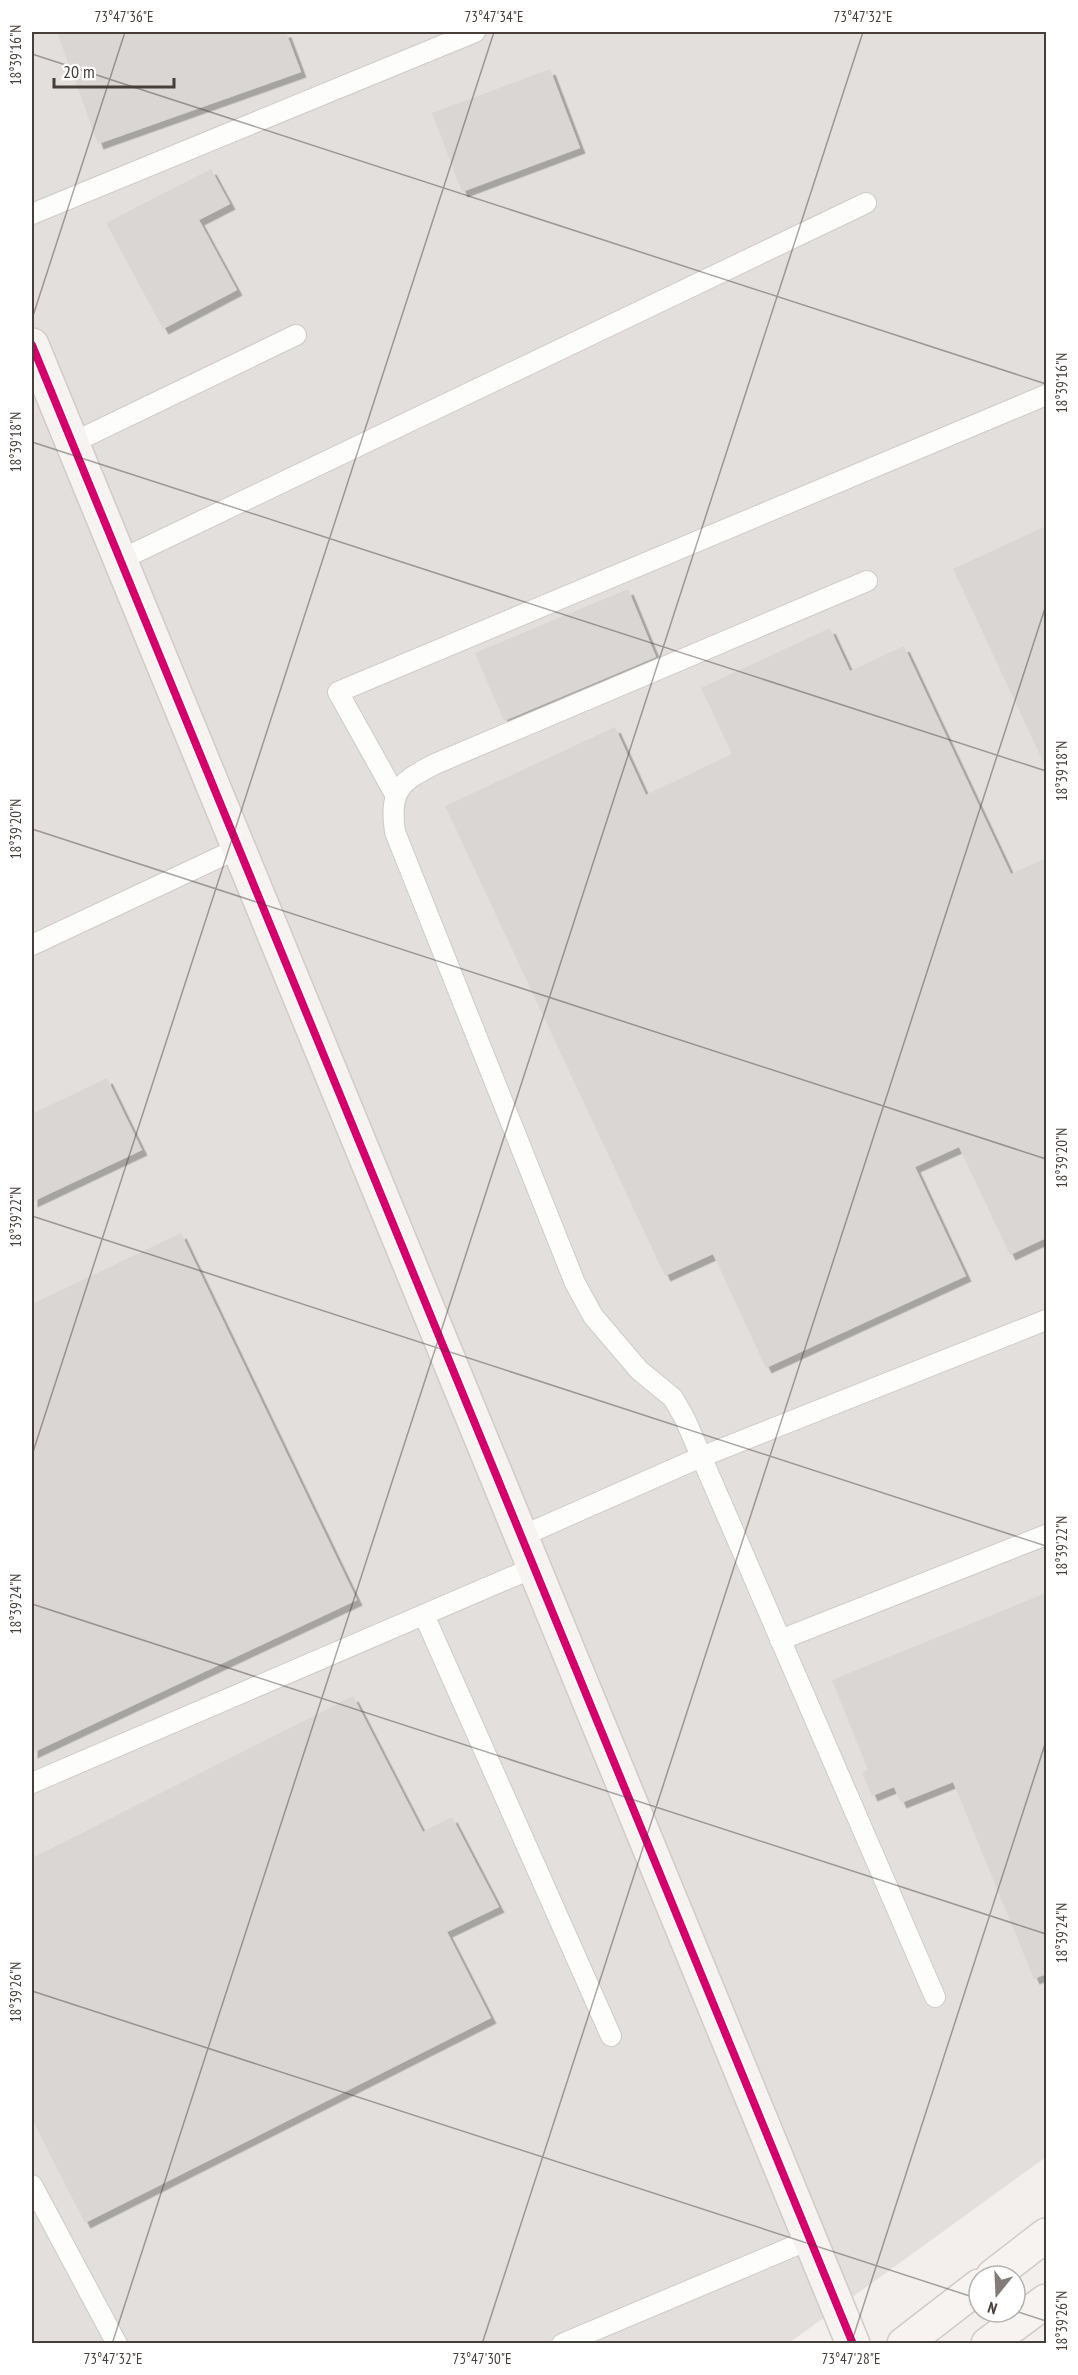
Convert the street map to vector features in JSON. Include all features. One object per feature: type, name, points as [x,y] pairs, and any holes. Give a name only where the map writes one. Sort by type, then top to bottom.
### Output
[{"type":"street","points":[[32,345],[853,2343]]},
{"type":"street","points":[[1009,2264],[1047,2235]]},
{"type":"street","points":[[904,2343],[967,2295]]},
{"type":"street","points":[[988,2343],[1047,2301]]},
{"type":"lane","points":[[32,214],[475,32]]},
{"type":"lane","points":[[120,560],[866,203]]},
{"type":"lane","points":[[72,443],[296,335]]},
{"type":"lane","points":[[396,796],[338,692],[1047,395]]},
{"type":"lane","points":[[867,581],[435,764],[407,778],[396,796],[392,812],[395,832],[575,1283],[593,1316],[639,1370],[673,1398],[685,1419],[935,1997]]},
{"type":"lane","points":[[32,945],[238,848]]},
{"type":"lane","points":[[522,1536],[701,1458],[1047,1320]]},
{"type":"lane","points":[[780,1640],[1047,1535]]},
{"type":"lane","points":[[32,1783],[535,1568]]},
{"type":"lane","points":[[424,1615],[611,2036]]},
{"type":"lane","points":[[32,2184],[117,2343]]},
{"type":"lane","points":[[562,2343],[811,2239]]},
{"type":"shaded area","points":[[32,32],[1046,32],[1046,2157],[789,2343],[32,2344]]},
{"type":"building","points":[[57,32],[286,32],[301,72],[98,144]]},
{"type":"building","points":[[550,69],[580,148],[462,192],[432,113]]},
{"type":"building","points":[[211,169],[230,204],[199,220],[237,290],[163,329],[106,223]]},
{"type":"building","points":[[1046,526],[1046,768],[953,569]]},
{"type":"building","points":[[628,589],[656,657],[504,721],[475,653]]},
{"type":"building","points":[[830,628],[850,671],[904,646],[1011,874],[1046,858],[1046,1238],[1010,1255],[959,1147],[915,1167],[966,1276],[766,1368],[713,1254],[665,1276],[445,806],[615,727],[646,795],[732,754],[701,688]]},
{"type":"building","points":[[107,1078],[142,1150],[32,1202],[32,1114]]},
{"type":"building","points":[[181,1233],[357,1600],[32,1753],[32,1304]]},
{"type":"building","points":[[1046,1593],[1046,1974],[1034,1979],[953,1782],[901,1803],[894,1787],[872,1796],[862,1773],[868,1770],[832,1680]]},
{"type":"building","points":[[353,1696],[423,1832],[452,1817],[499,1907],[447,1932],[491,2018],[85,2223],[32,2119],[32,1858]]},
{"type":"cycle path","points":[[32,345],[853,2344]]}]
